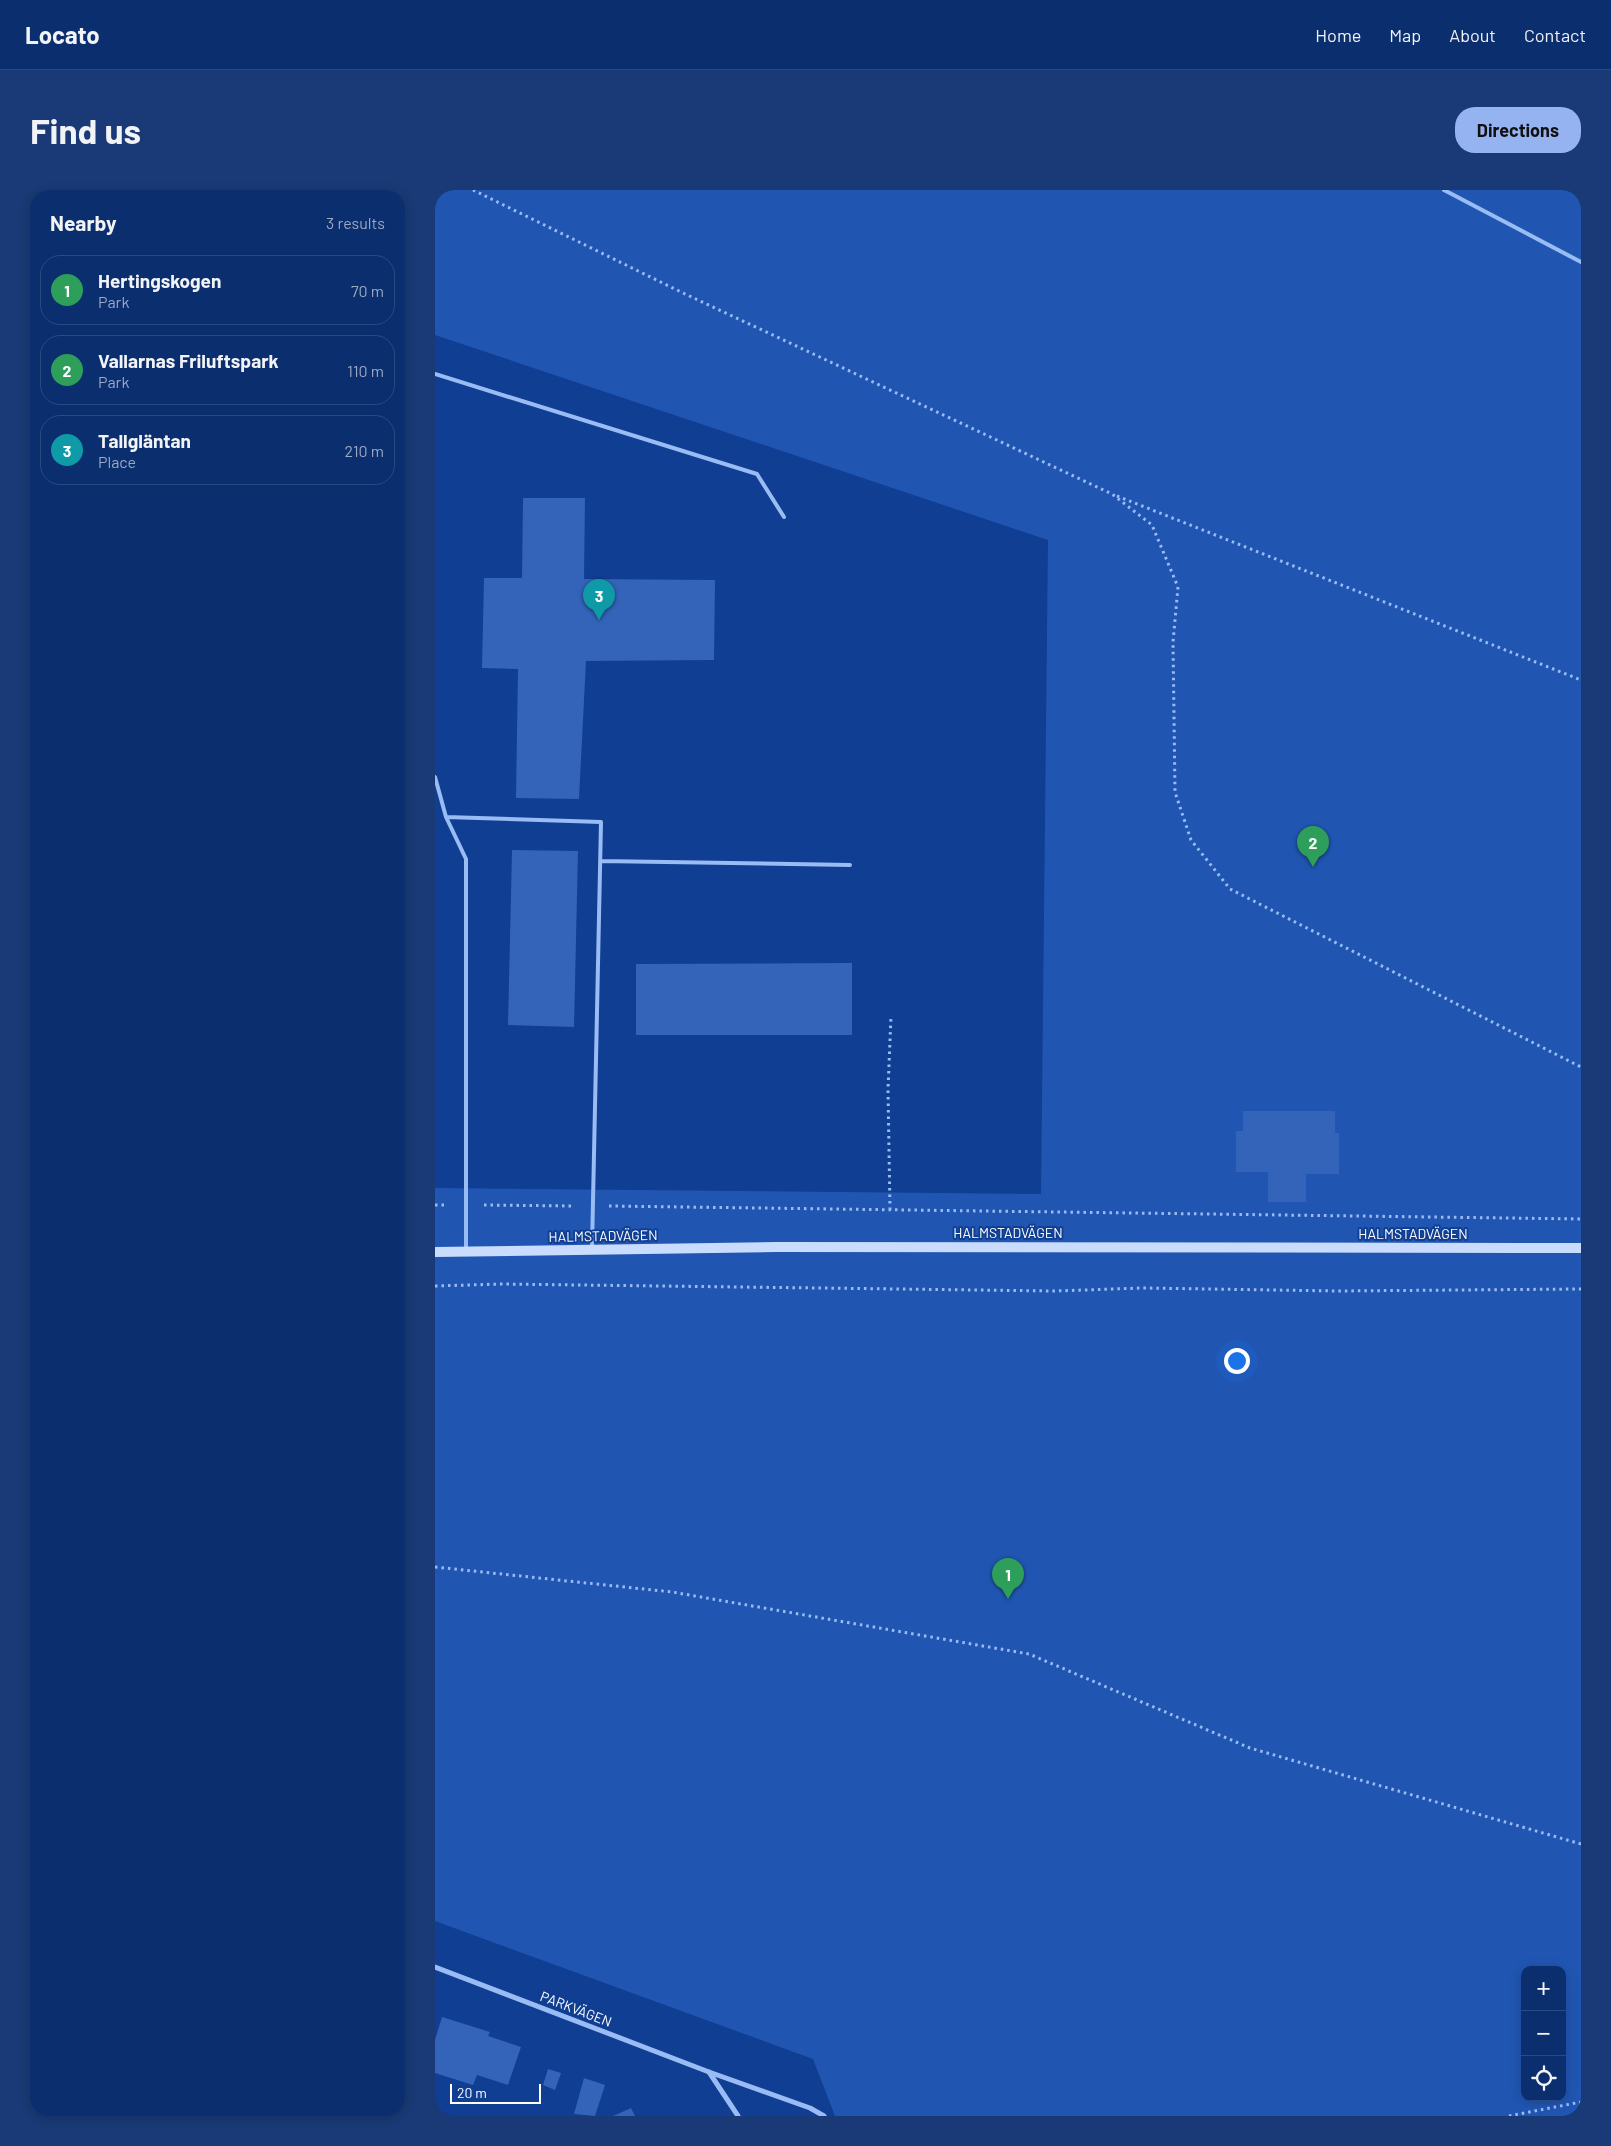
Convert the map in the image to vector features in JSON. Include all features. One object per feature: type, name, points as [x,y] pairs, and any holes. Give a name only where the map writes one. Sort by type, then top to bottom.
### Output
[{"type":"main road","name":"HALMSTADVÄGEN","points":[[435,1252],[776,1247],[1581,1248]]},
{"type":"street","name":"PARKVÄGEN","points":[[435,1967],[709,2072],[810,2108],[824,2116]]},
{"type":"street","points":[[709,2072],[738,2116]]},
{"type":"lane","points":[[1444,190],[1581,262]]},
{"type":"lane","points":[[435,374],[757,474],[784,517]]},
{"type":"lane","points":[[435,777],[446,816],[466,860],[466,1252]]},
{"type":"lane","points":[[446,816],[601,822],[592,1250]]},
{"type":"lane","points":[[600,861],[850,865]]},
{"type":"path","points":[[473,190],[681,292],[1112,494],[1581,680]]},
{"type":"path","points":[[1112,494],[1152,525],[1178,587],[1173,642],[1175,792],[1191,840],[1230,889],[1581,1067]]},
{"type":"path","points":[[890,1210],[888,1090],[891,1016]]},
{"type":"path","points":[[435,1205],[1581,1218]]},
{"type":"path","points":[[435,1286],[502,1284],[1055,1291],[1142,1288],[1338,1290],[1581,1289]]},
{"type":"path","points":[[435,1567],[672,1592],[1029,1654],[1250,1748],[1581,1844]]},
{"type":"path","points":[[1509,2116],[1581,2102]]},
{"type":"shaded area","points":[[435,190],[1581,190],[1581,2116],[835,2116],[813,2059],[435,1921],[435,1188],[1041,1194],[1048,540],[435,335]]},
{"type":"building","points":[[523,498],[585,498],[584,579],[715,580],[714,660],[586,661],[579,799],[516,798],[518,669],[482,668],[484,578],[522,578]]},
{"type":"building","points":[[512,850],[578,851],[574,1027],[508,1025]]},
{"type":"building","points":[[852,963],[852,1035],[636,1035],[636,964]]},
{"type":"building","points":[[1243,1111],[1335,1111],[1335,1133],[1339,1133],[1339,1174],[1306,1174],[1306,1202],[1268,1202],[1268,1172],[1236,1172],[1236,1131],[1243,1131]]},
{"type":"building","points":[[442,2017],[490,2032],[488,2036],[521,2047],[508,2085],[477,2075],[473,2085],[435,2073],[435,2040]]},
{"type":"building","points":[[548,2069],[561,2073],[555,2090],[543,2085]]},
{"type":"building","points":[[584,2078],[605,2085],[595,2116],[574,2114]]},
{"type":"building","points":[[631,2108],[635,2116],[613,2116]]},
{"type":"place","name":"Tallgläntan","points":[[599,620]]},
{"type":"place","name":"Vallarnas Friluftspark","points":[[1313,867]]},
{"type":"place","name":"Hertingskogen","points":[[1008,1599]]}]
